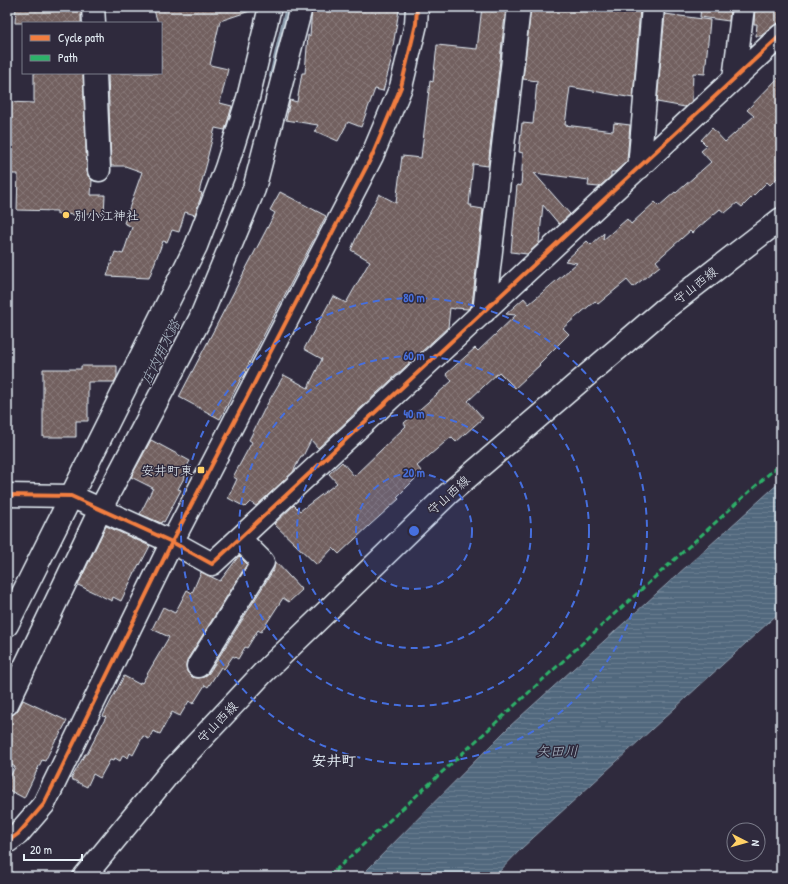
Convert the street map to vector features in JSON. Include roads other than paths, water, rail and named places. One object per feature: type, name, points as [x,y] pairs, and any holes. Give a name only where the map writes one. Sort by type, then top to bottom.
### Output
[{"type":"street","points":[[93,7],[94,22]]},
{"type":"street","points":[[7,625],[196,246],[226,168],[248,98],[270,7]]},
{"type":"street","points":[[7,704],[100,510],[200,320],[254,189],[300,7]]},
{"type":"street","points":[[7,842],[18,834],[44,804],[172,542],[372,156],[401,86],[416,24],[417,7]]},
{"type":"street","points":[[484,312],[519,7]]},
{"type":"street","points":[[639,168],[653,7]]},
{"type":"street","points":[[734,79],[743,7]]},
{"type":"street","points":[[7,495],[71,496],[172,542],[212,564],[781,35]]},
{"type":"street","points":[[96,74],[99,170]]},
{"type":"street","name":"守山西線","points":[[84,877],[170,771],[262,674],[448,494],[662,311],[781,219]]},
{"type":"street","points":[[198,666],[263,562],[240,539]]},
{"type":"water","name":"矢田川","points":[[781,481],[781,611],[522,848],[494,877],[360,877],[510,726]]},
{"type":"waterway","name":"庄内用水路","points":[[272,76],[288,7]]},
{"type":"place","name":"別小江神社","points":[[66,215]]},
{"type":"place","name":"安井町東","points":[[201,470]]},
{"type":"district","name":"安井町","points":[[334,760]]}]
